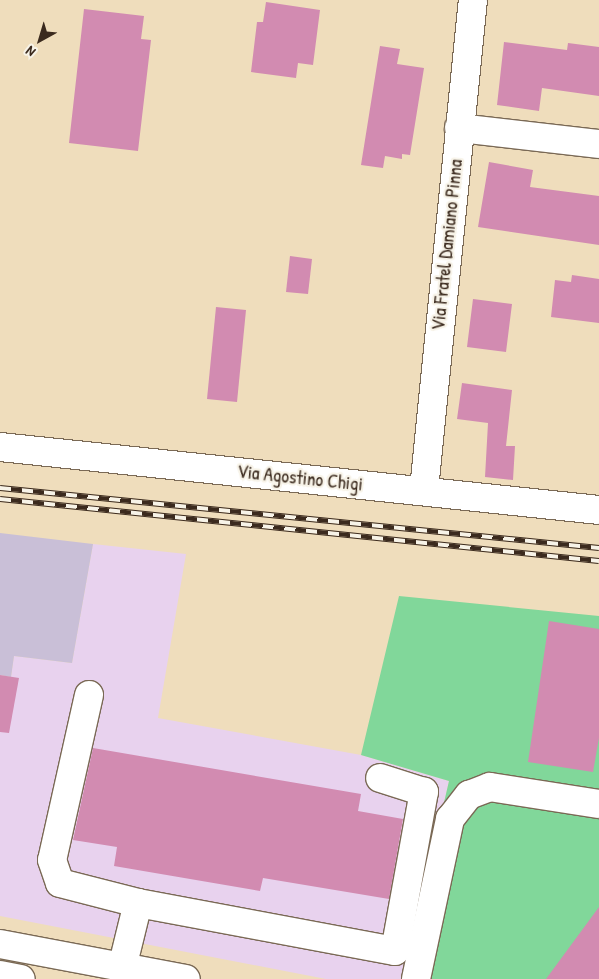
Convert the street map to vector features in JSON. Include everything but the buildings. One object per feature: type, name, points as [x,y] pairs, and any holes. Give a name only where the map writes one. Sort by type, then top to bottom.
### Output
[{"type":"street","name":"Via Fratel Damiano Pinna","points":[[424,490],[473,0]]},
{"type":"street","points":[[459,128],[599,144]]},
{"type":"street","name":"Via Agostino Chigi","points":[[0,447],[424,490],[599,510]]},
{"type":"street","points":[[89,695],[52,860],[60,883],[138,903],[395,952],[424,792],[380,778]]},
{"type":"street","points":[[416,979],[450,820],[469,796],[490,787],[599,804]]},
{"type":"street","points":[[122,968],[138,903]]},
{"type":"street","points":[[0,944],[186,979]]},
{"type":"street","points":[[0,975],[22,979]]},
{"type":"shaded area","points":[[0,533],[93,544],[72,663],[14,656],[11,677],[0,675]]},
{"type":"shaded area","points":[[93,544],[186,554],[158,718],[361,755],[449,781],[403,979],[326,979],[0,916],[0,675],[11,677],[14,656],[72,663]]},
{"type":"green space","points":[[399,596],[599,616],[599,979],[403,979],[449,781],[361,755]]},
{"type":"railway","points":[[0,488],[599,548]]},
{"type":"railway","points":[[0,499],[599,561]]}]
